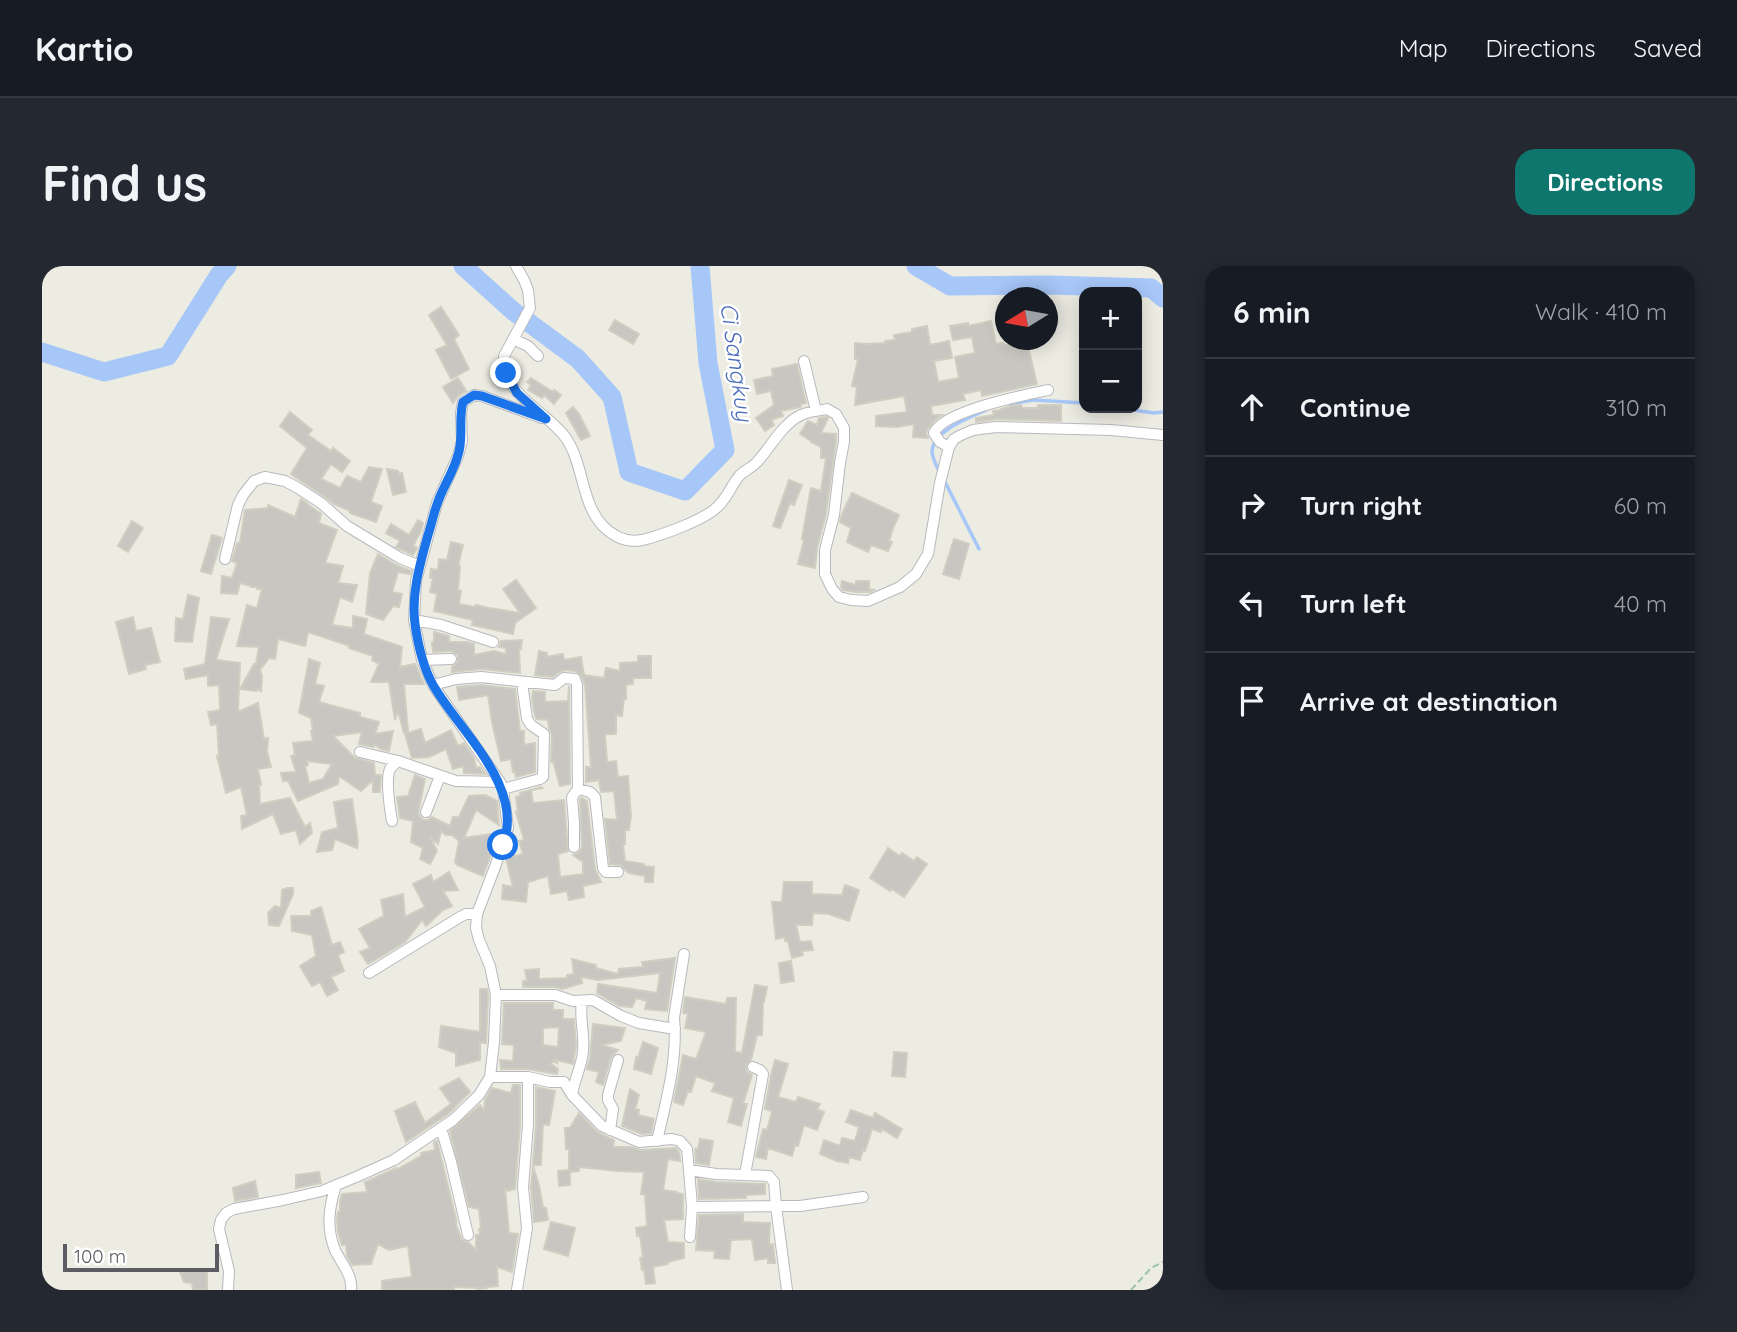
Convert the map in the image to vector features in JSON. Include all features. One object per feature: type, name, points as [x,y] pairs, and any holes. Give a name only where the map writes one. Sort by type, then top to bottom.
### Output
[{"type":"street","points":[[516,266],[528,290],[530,308],[504,356],[506,373],[517,393],[559,430],[570,446],[579,464],[590,505],[603,526],[612,534],[631,542],[663,535],[701,519],[715,510],[740,475],[755,464],[792,421],[802,414],[827,409],[836,414],[844,428],[844,442],[834,515],[825,550],[825,574],[839,597],[851,600],[868,601],[900,587],[916,574],[928,554],[945,463],[942,441],[935,429],[942,423],[982,406],[1048,390]]},
{"type":"street","points":[[515,335],[538,356]]},
{"type":"street","points":[[804,361],[816,411]]},
{"type":"street","points":[[228,1290],[229,1271],[219,1229],[226,1213],[234,1209],[322,1191],[394,1160],[453,1120],[478,1095],[490,1077],[496,995],[490,966],[476,928],[477,914],[508,828],[501,785],[433,685],[422,660],[414,620],[416,581],[438,503],[458,456],[463,402],[474,395],[482,396],[546,419]]},
{"type":"street","points":[[942,441],[954,439],[973,430],[996,428],[1111,430],[1163,435]]},
{"type":"street","points":[[225,559],[238,505],[243,495],[254,481],[270,477],[298,488],[321,503],[346,526],[400,558],[420,566]]},
{"type":"street","points":[[414,620],[441,625],[493,642]]},
{"type":"street","points":[[422,660],[452,659]]},
{"type":"street","points":[[433,685],[456,679],[481,677],[555,685],[564,678],[576,680],[578,789],[572,797],[574,847]]},
{"type":"street","points":[[359,752],[398,761],[456,781],[501,785],[540,779],[544,774],[544,734],[527,719],[522,683]]},
{"type":"street","points":[[392,821],[388,773],[398,761]]},
{"type":"street","points":[[426,812],[440,776]]},
{"type":"street","points":[[578,789],[593,793],[595,797],[603,868],[606,872],[618,872]]},
{"type":"street","points":[[369,973],[460,917],[477,914]]},
{"type":"street","points":[[657,1141],[672,1077],[674,1018],[684,954]]},
{"type":"street","points":[[496,995],[555,995],[573,1001],[593,1000],[639,1023],[675,1029]]},
{"type":"street","points":[[572,1095],[583,1052],[580,1014],[582,1001]]},
{"type":"street","points":[[610,1130],[613,1109],[608,1095],[618,1060]]},
{"type":"street","points":[[745,1175],[763,1074],[753,1067]]},
{"type":"street","points":[[490,1077],[528,1077],[564,1082],[572,1095],[601,1126],[639,1142],[677,1140],[684,1144],[687,1149],[692,1207],[690,1237]]},
{"type":"street","points":[[517,1290],[527,1228],[523,1187],[528,1124],[528,1077]]},
{"type":"street","points":[[441,1128],[468,1235]]},
{"type":"street","points":[[689,1170],[771,1177],[774,1182],[787,1290]]},
{"type":"street","points":[[336,1185],[329,1214],[330,1233],[350,1278],[351,1290]]},
{"type":"street","points":[[692,1207],[800,1206],[863,1197]]},
{"type":"path","points":[[1131,1290],[1151,1268],[1163,1262]]},
{"type":"building","points":[[441,307],[459,335],[454,339],[469,369],[451,379],[436,350],[447,345],[429,315]]},
{"type":"building","points":[[615,320],[639,334],[633,344],[609,330]]},
{"type":"building","points":[[991,321],[995,350],[1029,350],[1037,384],[982,396],[981,390],[963,394],[965,400],[931,406],[932,415],[942,415],[928,428],[928,438],[913,437],[914,424],[897,427],[876,426],[876,416],[907,412],[904,396],[855,405],[857,387],[852,386],[858,359],[855,359],[855,343],[885,343],[895,340],[894,335],[927,326],[930,345],[949,341],[952,358],[934,361],[938,382],[959,378],[955,357],[975,353],[972,337],[953,340],[950,326],[968,323],[968,326]]},
{"type":"building","points":[[797,364],[806,403],[781,411],[783,416],[771,420],[774,425],[765,431],[756,418],[774,405],[771,391],[757,394],[754,380],[773,376],[772,369]]},
{"type":"building","points":[[458,378],[466,391],[453,403],[443,387]]},
{"type":"building","points":[[531,378],[561,395],[554,404],[544,395],[542,398],[528,390],[531,385],[527,382]]},
{"type":"building","points":[[1015,405],[1038,408],[1038,405],[1061,405],[1061,421],[996,419],[976,422],[976,418],[994,415],[993,411]]},
{"type":"building","points":[[573,407],[590,436],[581,440],[566,413]]},
{"type":"building","points":[[290,412],[312,430],[308,435],[331,451],[333,448],[350,461],[342,472],[331,464],[321,479],[340,488],[347,476],[361,482],[369,467],[382,469],[371,502],[382,506],[376,522],[334,504],[291,474],[307,448],[280,426]]},
{"type":"building","points":[[819,418],[828,418],[821,433],[836,434],[836,441],[815,568],[798,564],[811,488],[821,491],[826,458],[821,458],[821,447],[800,434],[808,421],[817,425]]},
{"type":"building","points":[[387,469],[402,473],[406,492],[393,495]]},
{"type":"building","points":[[789,480],[802,485],[794,505],[790,503],[780,528],[773,526]]},
{"type":"building","points":[[852,493],[899,515],[888,551],[871,545],[868,552],[847,542],[851,528],[840,522]]},
{"type":"building","points":[[301,499],[321,514],[319,523],[337,530],[325,563],[343,566],[338,583],[357,585],[352,602],[340,597],[332,625],[353,628],[353,616],[367,619],[364,634],[402,647],[400,667],[415,664],[424,684],[404,684],[408,732],[404,733],[398,711],[395,720],[389,682],[371,682],[379,664],[372,660],[373,656],[308,632],[305,646],[278,639],[275,659],[269,658],[260,670],[261,691],[240,689],[256,664],[259,647],[237,646],[247,605],[257,608],[262,589],[240,583],[237,594],[221,593],[222,576],[232,578],[237,563],[232,561],[237,543],[240,543],[245,510],[268,508],[268,505],[295,517]]},
{"type":"building","points":[[418,520],[423,523],[413,546],[417,548],[413,555],[396,547],[400,541],[386,533],[391,524],[409,535]]},
{"type":"building","points":[[132,521],[143,528],[128,552],[118,546]]},
{"type":"building","points":[[212,535],[222,538],[211,574],[201,571]]},
{"type":"building","points":[[954,539],[969,544],[959,579],[943,574]]},
{"type":"building","points":[[451,542],[463,545],[458,566],[458,590],[461,591],[459,604],[520,613],[503,589],[516,580],[536,608],[515,623],[513,634],[472,625],[473,620],[434,611],[437,594],[430,592],[433,578],[430,578],[431,569],[438,570],[439,559],[447,560]]},
{"type":"building","points":[[378,554],[411,571],[410,574],[398,572],[392,592],[402,594],[399,607],[393,606],[383,620],[366,614],[370,573]]},
{"type":"building","points":[[842,581],[856,585],[856,581],[869,581],[869,589],[874,590],[843,590]]},
{"type":"building","points":[[188,595],[199,598],[192,642],[175,641],[176,618],[183,619]]},
{"type":"building","points":[[133,617],[136,631],[151,628],[160,662],[145,665],[146,669],[129,674],[116,622]]},
{"type":"building","points":[[211,617],[229,619],[216,660],[240,663],[238,712],[258,703],[264,739],[268,738],[267,751],[271,767],[258,769],[260,804],[290,798],[305,827],[310,823],[312,833],[300,844],[296,830],[281,834],[273,814],[242,829],[241,816],[247,815],[241,787],[226,793],[217,756],[219,757],[217,724],[211,725],[208,712],[220,710],[219,685],[208,686],[208,675],[186,679],[184,669],[205,664]]},
{"type":"building","points":[[434,632],[449,636],[449,642],[474,644],[474,655],[494,651],[506,654],[506,648],[499,647],[501,641],[522,640],[521,649],[519,648],[520,673],[482,669],[452,672],[452,667],[458,662],[458,655],[451,651],[433,652]]},
{"type":"building","points":[[539,651],[547,653],[547,657],[563,654],[564,660],[581,657],[584,675],[604,678],[606,668],[620,671],[620,663],[638,662],[638,656],[651,656],[651,678],[633,678],[633,684],[626,685],[622,716],[616,715],[616,734],[605,734],[607,762],[616,761],[618,777],[628,776],[631,816],[623,844],[625,861],[654,867],[653,882],[645,882],[645,876],[629,873],[621,865],[610,864],[605,819],[617,820],[614,791],[601,792],[599,780],[586,782],[586,767],[591,767],[585,685],[576,671],[565,670],[553,677],[535,675]]},
{"type":"building","points":[[309,659],[320,663],[315,684],[324,686],[319,702],[360,713],[360,717],[379,722],[375,734],[393,731],[389,751],[374,744],[374,747],[359,744],[362,732],[333,736],[355,758],[374,763],[375,775],[381,775],[380,792],[373,792],[373,780],[361,791],[339,776],[338,784],[298,801],[288,781],[283,781],[281,773],[296,772],[291,756],[295,755],[293,743],[313,741],[311,718],[299,713]],"holes":[[[307,761],[332,764],[323,779],[309,783],[305,766],[308,765]]]},
{"type":"building","points":[[481,685],[515,689],[520,731],[524,731],[524,745],[535,743],[535,772],[516,777],[511,759],[501,761],[488,695],[459,700],[457,687]]},
{"type":"building","points":[[569,686],[570,784],[560,786],[553,761],[551,762],[552,734],[548,720],[537,719],[532,699],[533,691],[545,692],[545,702],[568,701]]},
{"type":"building","points":[[421,729],[425,743],[451,730],[458,746],[464,743],[474,758],[476,768],[480,767],[485,774],[464,773],[463,766],[453,769],[446,749],[429,757],[412,758],[405,734]]},
{"type":"building","points":[[415,775],[425,779],[418,813],[424,820],[432,817],[450,826],[453,817],[459,817],[469,796],[485,795],[497,801],[499,825],[476,810],[464,838],[490,834],[492,841],[489,847],[493,849],[483,876],[457,865],[455,862],[459,841],[441,831],[438,844],[430,837],[437,851],[430,864],[420,859],[423,848],[411,842],[413,821],[400,818],[397,797],[408,796]]},
{"type":"building","points":[[541,787],[531,790],[533,803],[564,800],[568,851],[558,854],[560,877],[583,874],[583,862],[573,855],[582,848],[582,798],[587,801],[595,869],[601,882],[583,886],[584,897],[569,900],[567,891],[551,894],[548,876],[528,882],[526,902],[502,899],[503,885],[513,887],[506,858],[523,854],[519,841],[524,840],[516,812],[518,813],[516,797],[520,796],[520,793]]},
{"type":"building","points":[[352,799],[357,848],[335,839],[332,850],[317,852],[322,832],[338,828],[334,802]]},
{"type":"building","points":[[888,848],[900,856],[902,853],[914,861],[917,857],[927,864],[904,897],[870,878]]},
{"type":"building","points":[[449,872],[458,890],[443,891],[452,906],[443,910],[426,926],[422,920],[405,942],[368,964],[360,952],[370,948],[359,929],[384,916],[381,900],[403,894],[405,917],[425,907],[413,884],[431,875],[433,882]]},
{"type":"building","points":[[784,882],[812,882],[812,894],[842,895],[845,885],[859,890],[849,921],[829,914],[813,913],[812,925],[796,925],[800,942],[811,941],[813,950],[802,951],[803,955],[792,958],[785,937],[776,939],[772,902],[782,902]]},
{"type":"building","points":[[293,888],[293,894],[279,926],[269,925],[268,913],[275,906],[281,908],[282,890]]},
{"type":"building","points":[[321,907],[332,945],[340,942],[344,952],[338,955],[344,971],[331,977],[338,990],[327,996],[320,982],[312,986],[300,966],[316,956],[312,935],[292,931],[291,916],[311,916],[311,911]]},
{"type":"building","points":[[675,958],[667,1011],[645,1009],[647,1001],[636,998],[632,1007],[619,1006],[597,993],[598,984],[657,993],[660,973],[598,980],[581,977],[582,983],[562,989],[523,987],[523,981],[527,981],[525,970],[539,969],[539,979],[567,978],[567,975],[574,974],[572,959],[618,974],[619,969],[643,967],[642,962]]},
{"type":"building","points":[[791,961],[794,981],[781,983],[779,963]]},
{"type":"building","points":[[755,985],[767,987],[763,1002],[762,1035],[757,1035],[751,1060],[746,1065],[746,1071],[752,1075],[743,1104],[747,1104],[741,1126],[728,1122],[734,1098],[712,1091],[715,1083],[696,1076],[683,1105],[674,1102],[683,1055],[696,1059],[706,1032],[685,1028],[688,1014],[683,1013],[685,997],[726,1004],[727,998],[736,998],[735,1052],[742,1053]]},
{"type":"building","points":[[480,989],[487,989],[488,996],[486,1043],[480,1042],[480,1060],[456,1066],[456,1053],[439,1047],[441,1026],[480,1032]]},
{"type":"building","points":[[504,1003],[553,1003],[553,1010],[563,1010],[563,1019],[574,1019],[576,1045],[573,1064],[553,1061],[551,1064],[558,1069],[557,1074],[528,1069],[501,1069],[500,1060],[513,1061],[514,1045],[502,1044]],"holes":[[[559,1027],[558,1047],[543,1045],[543,1028]]]},
{"type":"building","points":[[593,1024],[625,1028],[621,1041],[602,1045],[618,1050],[611,1057],[603,1085],[596,1082],[599,1072],[587,1069]]},
{"type":"building","points":[[643,1042],[658,1048],[651,1074],[634,1069]]},
{"type":"building","points":[[894,1052],[907,1053],[905,1077],[892,1076]]},
{"type":"building","points":[[775,1060],[788,1064],[778,1097],[796,1102],[798,1097],[820,1104],[817,1109],[824,1112],[817,1130],[804,1125],[792,1156],[768,1148],[766,1159],[756,1157],[763,1129],[767,1130],[772,1111],[765,1109]]},
{"type":"building","points":[[459,1078],[470,1092],[448,1114],[406,1142],[395,1111],[415,1102],[425,1123],[451,1104],[440,1088]]},
{"type":"building","points":[[513,1085],[520,1085],[515,1189],[505,1189],[509,1233],[518,1234],[512,1272],[497,1267],[498,1286],[487,1288],[382,1290],[382,1281],[412,1277],[408,1246],[389,1250],[378,1244],[371,1264],[352,1265],[347,1256],[346,1245],[342,1245],[338,1232],[337,1218],[342,1194],[367,1192],[365,1182],[396,1170],[421,1156],[421,1153],[435,1150],[434,1142],[437,1141],[456,1226],[462,1240],[476,1250],[476,1235],[480,1235],[481,1229],[479,1209],[469,1207],[450,1131],[480,1105],[484,1110],[485,1100],[492,1088],[511,1093]]},
{"type":"building","points":[[536,1087],[555,1091],[549,1125],[543,1124],[541,1165],[533,1165]]},
{"type":"building","points":[[630,1089],[639,1095],[635,1109],[639,1110],[638,1115],[654,1119],[651,1133],[642,1134],[622,1126]]},
{"type":"building","points":[[851,1110],[873,1118],[875,1113],[902,1129],[897,1138],[882,1129],[881,1132],[872,1129],[860,1160],[849,1157],[848,1163],[820,1154],[824,1140],[840,1146],[842,1138],[855,1141],[859,1127],[846,1122]]},
{"type":"building","points":[[579,1113],[597,1132],[614,1140],[613,1147],[640,1150],[676,1148],[679,1152],[680,1161],[668,1159],[663,1190],[683,1194],[683,1219],[664,1220],[668,1242],[684,1243],[684,1258],[653,1267],[655,1283],[646,1284],[640,1258],[643,1257],[640,1235],[637,1236],[636,1228],[647,1226],[645,1195],[641,1194],[644,1172],[579,1167],[579,1171],[570,1172],[570,1185],[559,1186],[558,1171],[569,1170],[565,1128],[570,1128]]},
{"type":"building","points":[[700,1139],[713,1141],[709,1165],[696,1163],[695,1149],[698,1149]]},
{"type":"building","points":[[533,1166],[548,1220],[534,1222],[531,1187]]},
{"type":"building","points":[[319,1172],[321,1183],[296,1188],[296,1175]]},
{"type":"building","points":[[698,1179],[765,1184],[765,1194],[746,1195],[746,1198],[699,1199]]},
{"type":"building","points":[[255,1181],[258,1197],[235,1201],[233,1188]]},
{"type":"building","points":[[743,1214],[743,1222],[770,1223],[769,1245],[773,1244],[775,1263],[768,1263],[768,1258],[755,1260],[752,1239],[731,1240],[729,1259],[714,1258],[715,1251],[696,1250],[699,1215]]},
{"type":"building","points":[[551,1222],[575,1228],[568,1256],[544,1249]]},
{"type":"building","points":[[207,1270],[207,1290],[193,1290],[192,1283],[184,1282],[180,1272]]},
{"type":"waterway","name":"Ci Sangkuy","points":[[42,352],[104,372],[168,356],[227,266]]},
{"type":"waterway","name":"Ci Sangkuy","points":[[463,266],[513,311],[578,359],[612,397],[629,472],[685,491],[725,450],[708,363],[700,266]]},
{"type":"waterway","name":"Ci Sangkuy","points":[[916,266],[950,286],[1151,288],[1163,298]]},
{"type":"waterway","points":[[1010,404],[1033,400],[1079,403]]},
{"type":"waterway","points":[[940,473],[932,451],[939,437],[953,426],[986,410]]},
{"type":"waterway","points":[[1142,411],[1163,412]]},
{"type":"waterway","points":[[944,480],[979,549]]},
{"type":"route","points":[[503,845],[508,828],[503,789],[433,685],[422,660],[414,620],[416,581],[438,503],[458,456],[463,402],[474,395],[482,396],[546,419],[517,393],[506,373]]}]
